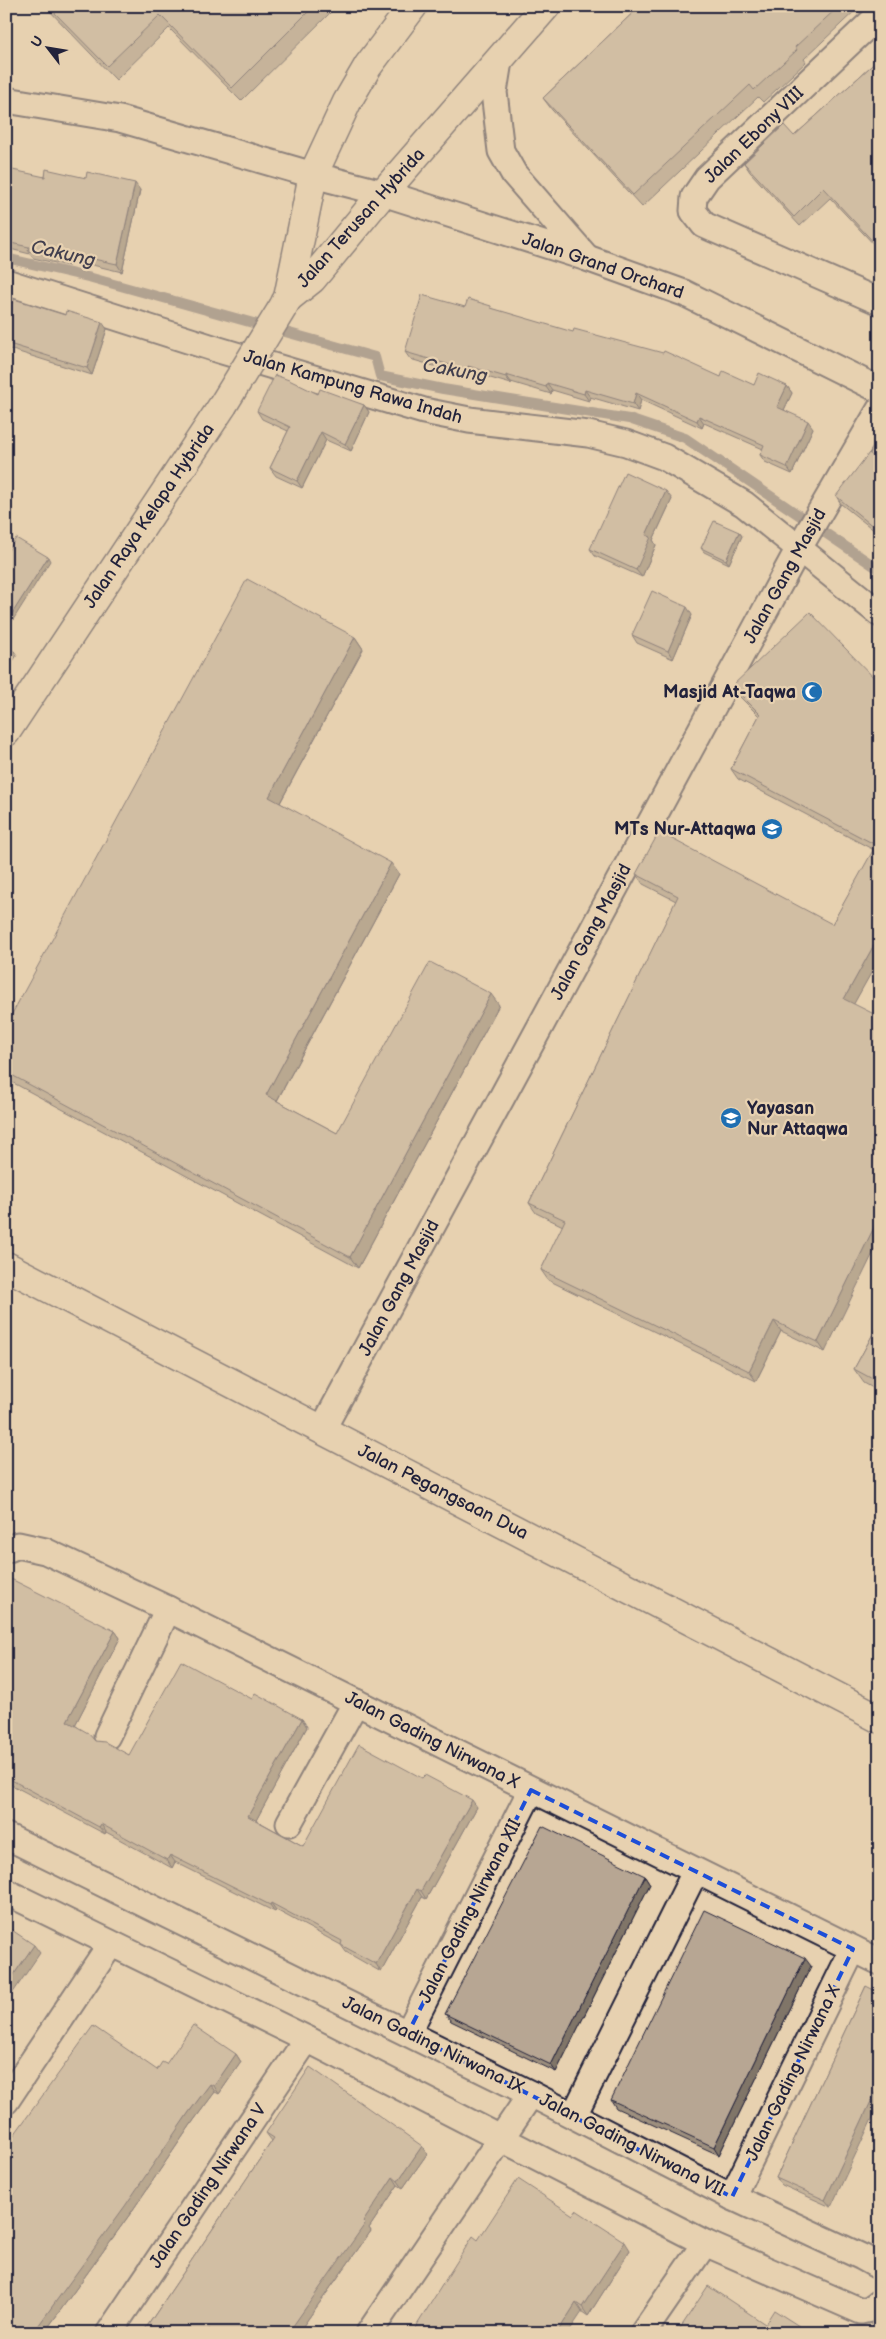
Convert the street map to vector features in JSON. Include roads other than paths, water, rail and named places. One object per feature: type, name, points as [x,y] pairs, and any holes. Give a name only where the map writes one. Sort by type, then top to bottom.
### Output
[{"type":"main road","name":"Jalan Terusan Hybrida","points":[[286,302],[313,176],[347,102],[368,66],[413,6]]},
{"type":"main road","name":"Jalan Terusan Hybrida","points":[[286,302],[312,279],[383,193],[546,6]]},
{"type":"main road","name":"Jalan Raya Kelapa Hybrida","points":[[6,732],[222,405],[286,302]]},
{"type":"main road","name":"Jalan Pegangsaan Dua","points":[[6,1266],[880,1719]]},
{"type":"street","name":"Jalan Ebony VIII","points":[[880,14],[707,178],[694,197],[693,211],[704,225],[880,302]]},
{"type":"street","points":[[499,62],[494,92],[501,151],[514,174],[588,258]]},
{"type":"street","name":"Jalan Grand Orchard","points":[[6,100],[120,119],[313,176],[383,193],[588,258],[684,293],[880,390]]},
{"type":"street","name":"Jalan Kampung Rawa Indah","points":[[6,282],[219,350],[424,410],[469,420],[588,434],[626,443],[664,457],[744,504],[802,542],[880,614]]},
{"type":"street","name":"Jalan Gang Masjid","points":[[322,1430],[802,542],[880,409]]},
{"type":"street","name":"Jalan Gading Nirwana X","points":[[6,1550],[18,1545],[45,1551],[168,1608],[880,1962]]},
{"type":"street","points":[[107,1736],[168,1608]]},
{"type":"street","points":[[289,1823],[356,1702]]},
{"type":"street","name":"Jalan Gading Nirwana XII","points":[[408,2033],[531,1790]]},
{"type":"street","name":"Jalan Gading Nirwana IX","points":[[6,1836],[531,2094],[370,2333]]},
{"type":"street","points":[[574,2115],[696,1872]]},
{"type":"street","points":[[6,1892],[110,1945],[307,2039],[705,2243],[866,2315]]},
{"type":"street","points":[[6,2101],[110,1945]]},
{"type":"street","name":"Jalan Gading Nirwana X","points":[[732,2197],[854,1949]]},
{"type":"street","name":"Jalan Gading Nirwana V","points":[[109,2333],[307,2039]]},
{"type":"street","name":"Jalan Gading Nirwana VII","points":[[531,2094],[732,2197],[880,2267]]},
{"type":"street","points":[[643,2333],[705,2243]]},
{"type":"waterway","name":"Cakung","points":[[6,258],[92,278],[375,357],[380,376],[443,389],[629,419],[685,438],[880,570]]},
{"type":"place","name":"Masjid At-Taqwa","points":[[812,692]]},
{"type":"place","name":"MTs Nur-Attaqwa","points":[[772,829]]},
{"type":"place","name":"Yayasan Nur Attaqwa","points":[[731,1118]]}]
